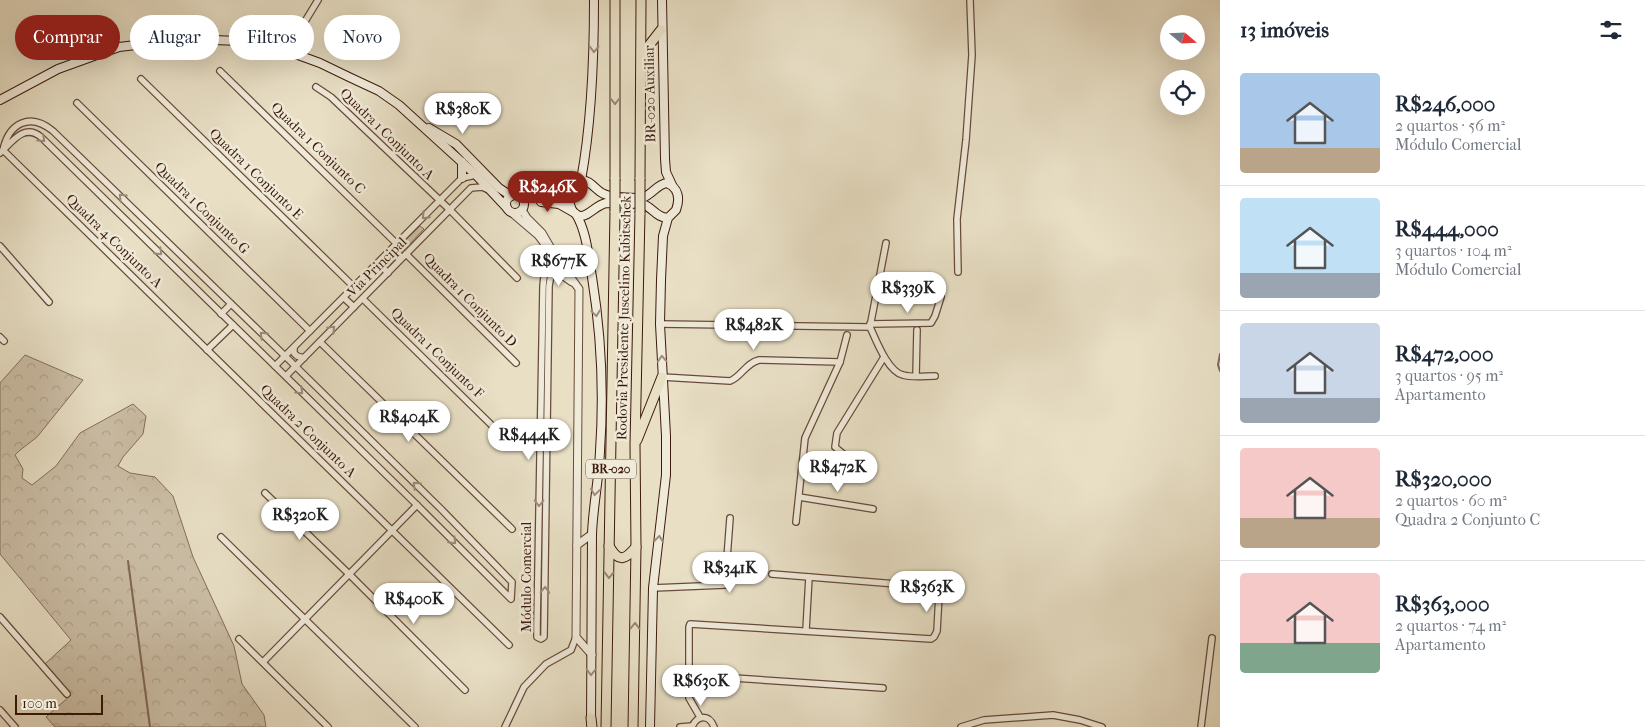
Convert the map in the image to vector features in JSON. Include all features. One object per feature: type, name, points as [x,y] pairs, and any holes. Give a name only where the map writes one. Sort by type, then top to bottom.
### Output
[{"type":"highway","name":"Rodovia Presidente Juscelino Kubitschek","points":[[606,727],[615,211],[615,0]]},
{"type":"highway","name":"BR-020","points":[[641,0],[641,74]]},
{"type":"highway","points":[[641,74],[647,48],[662,30]]},
{"type":"highway","name":"Rodovia Presidente Juscelino Kubitschek","points":[[633,727],[641,74]]},
{"type":"highway","points":[[635,445],[662,377]]},
{"type":"highway","points":[[609,546],[614,554],[622,558],[626,558],[636,547]]},
{"type":"main road","points":[[509,210],[506,203],[555,197],[570,189],[580,180],[585,154],[594,54],[594,0]]},
{"type":"main road","name":"BR-020 Auxiliar","points":[[662,0],[665,160],[666,172],[678,193],[678,206],[673,215],[668,218]]},
{"type":"main road","points":[[0,100],[58,69],[119,47],[186,39],[229,41]]},
{"type":"main road","points":[[312,60],[378,92],[399,105],[476,175],[509,210],[516,213],[519,202]]},
{"type":"main road","points":[[419,122],[456,144],[499,188],[519,202],[555,203],[563,205],[581,216],[606,203],[643,204],[660,217],[668,218],[663,236],[660,324],[666,436],[666,475],[653,588],[650,727]]},
{"type":"main road","points":[[462,162],[462,178]]},
{"type":"main road","points":[[476,175],[486,174]]},
{"type":"main road","points":[[580,180],[589,183],[603,194],[642,198],[648,196],[663,183],[672,185]]},
{"type":"main road","points":[[570,189],[570,203],[583,228],[593,281],[601,369],[600,452],[593,505],[592,534],[591,724]]},
{"type":"street","points":[[309,15],[318,0]]},
{"type":"street","points":[[958,272],[957,218],[966,140],[972,55],[970,0]]},
{"type":"street","name":"Quadra 1 Conjunto C","points":[[220,71],[398,244]]},
{"type":"street","name":"Quadra 1 Conjunto E","points":[[141,79],[354,288]]},
{"type":"street","name":"Quadra 1 Conjunto A","points":[[316,87],[331,97],[450,210],[517,278]]},
{"type":"street","name":"Quadra 1 Conjunto G","points":[[77,103],[310,331]]},
{"type":"street","points":[[27,122],[36,122],[49,128],[441,509],[512,582],[511,599],[82,176],[35,133],[20,134],[1,151],[15,126],[27,122]]},
{"type":"street","name":"Quadra 4 Conjunto A","points":[[1,151],[207,350]]},
{"type":"street","points":[[82,176],[91,167]]},
{"type":"street","points":[[462,178],[476,175]]},
{"type":"street","name":"Via Principal","points":[[275,366],[462,178]]},
{"type":"street","name":"Via Principal","points":[[286,376],[472,188],[482,187],[490,190]]},
{"type":"street","points":[[505,727],[524,687],[546,664],[571,650],[576,637],[579,289],[542,233],[527,218],[519,202]]},
{"type":"street","name":"Módulo Comercial","points":[[509,210],[538,235],[544,243],[548,262],[554,271],[575,284]]},
{"type":"street","points":[[886,243],[870,326],[884,358],[895,372],[900,375],[935,376]]},
{"type":"street","points":[[0,246],[49,302]]},
{"type":"street","name":"Quadra 1 Conjunto D","points":[[406,254],[516,363]]},
{"type":"street","points":[[548,262],[559,260]]},
{"type":"street","name":"Módulo Comercial","points":[[546,286],[559,260]]},
{"type":"street","name":"Módulo Comercial","points":[[543,482],[538,550],[537,625],[537,637],[541,639],[544,637],[546,551],[543,482],[546,286],[544,274],[548,262]]},
{"type":"street","points":[[378,263],[388,273]]},
{"type":"street","points":[[660,324],[870,326],[931,322],[941,297]]},
{"type":"street","points":[[344,298],[354,307]]},
{"type":"street","name":"Quadra 1 Conjunto F","points":[[363,299],[514,447]]},
{"type":"street","points":[[221,314],[231,304]]},
{"type":"street","points":[[207,350],[233,325]]},
{"type":"street","points":[[916,376],[917,330]]},
{"type":"street","points":[[796,522],[805,438],[840,362],[847,335]]},
{"type":"street","points":[[320,342],[512,529]]},
{"type":"street","points":[[294,348],[294,353],[304,358]]},
{"type":"street","name":"Quadra 2 Conjunto A","points":[[207,350],[509,646]]},
{"type":"street","points":[[852,461],[835,447],[836,432],[884,358]]},
{"type":"street","points":[[662,377],[730,381],[734,380],[750,363],[759,360],[840,362]]},
{"type":"street","points":[[342,431],[351,422]]},
{"type":"street","points":[[265,493],[465,690]]},
{"type":"street","points":[[799,497],[873,509]]},
{"type":"street","points":[[263,662],[417,505]]},
{"type":"street","points":[[431,519],[441,509]]},
{"type":"street","points":[[653,588],[725,585],[730,518]]},
{"type":"street","points":[[577,545],[592,534]]},
{"type":"street","points":[[221,537],[415,727]]},
{"type":"street","points":[[538,550],[546,551]]},
{"type":"street","points":[[772,574],[910,585]]},
{"type":"street","points":[[806,630],[809,577]]},
{"type":"street","points":[[700,717],[689,698],[690,624],[934,638],[937,631],[939,595]]},
{"type":"street","points":[[0,617],[67,694]]},
{"type":"street","points":[[537,625],[544,624]]},
{"type":"street","points":[[576,637],[592,654]]},
{"type":"street","points":[[1200,727],[1212,638]]},
{"type":"street","points":[[239,639],[328,727]]},
{"type":"street","points":[[688,675],[883,688]]},
{"type":"street","points":[[0,710],[15,727]]},
{"type":"street","points":[[960,727],[984,720],[1053,715],[1080,720],[1102,727]]},
{"type":"street","points":[[680,727],[692,727],[694,721],[700,717],[712,722],[714,727]]},
{"type":"green space","points":[[420,226],[424,229],[389,266],[385,266],[384,261]]},
{"type":"green space","points":[[25,355],[83,380],[37,437],[15,455],[23,469],[22,478],[32,485],[56,466],[80,433],[133,404],[146,416],[143,434],[123,457],[118,466],[130,473],[155,477],[173,496],[193,557],[234,646],[242,684],[264,715],[266,727],[55,727],[46,717],[71,695],[45,664],[71,640],[0,554],[0,383]]},
{"type":"waterway","points":[[1220,354],[1218,365],[1220,371]]},
{"type":"waterway","points":[[128,561],[150,727]]}]
